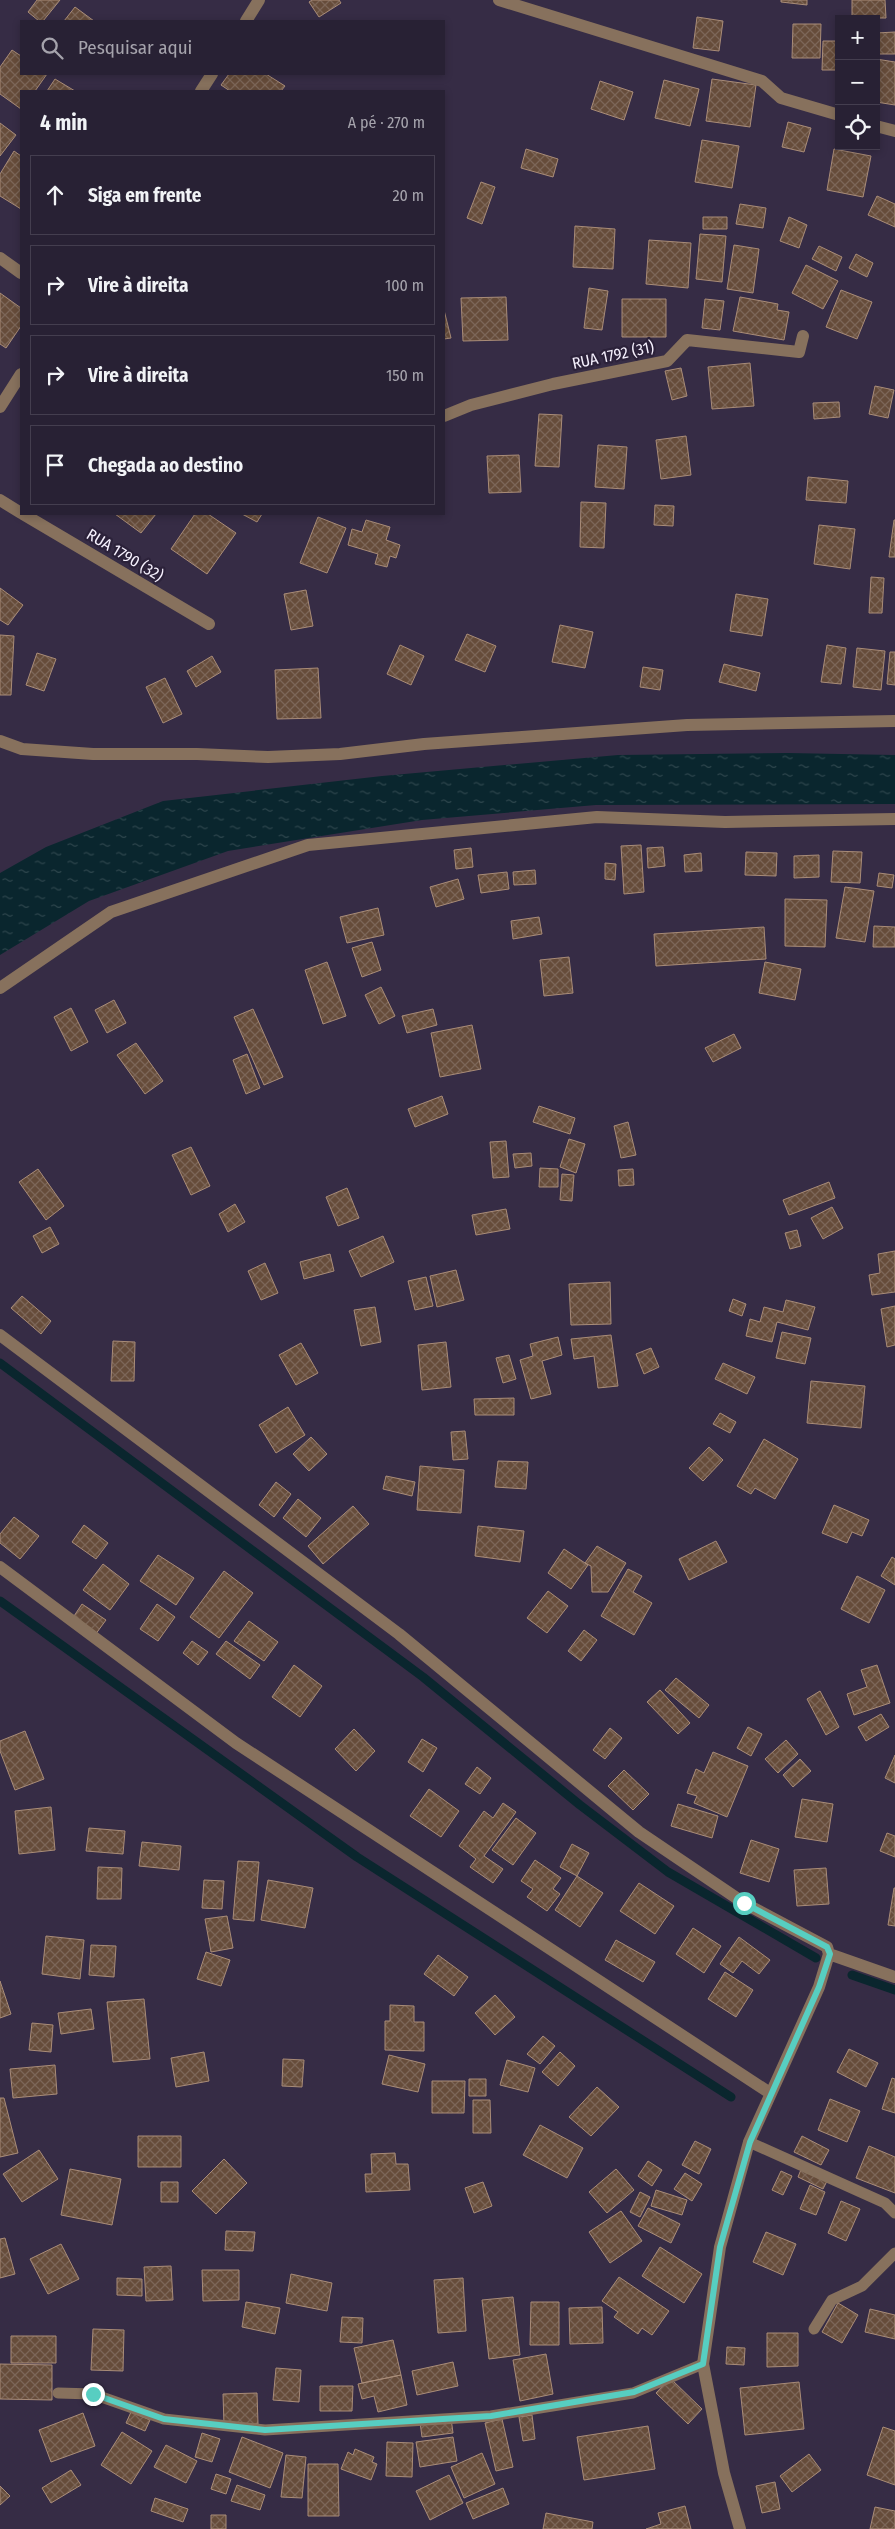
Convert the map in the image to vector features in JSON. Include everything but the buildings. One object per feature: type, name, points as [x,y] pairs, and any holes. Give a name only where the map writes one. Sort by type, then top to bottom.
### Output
[{"type":"street","points":[[247,20],[259,0]]},
{"type":"street","points":[[499,0],[762,81],[781,98],[835,114]]},
{"type":"street","points":[[202,90],[211,75]]},
{"type":"street","points":[[880,127],[895,131]]},
{"type":"street","points":[[0,258],[20,272]]},
{"type":"street","name":"RUA 1792 (31)","points":[[445,416],[471,405],[553,384],[667,361],[687,340],[799,352],[803,336]]},
{"type":"street","points":[[0,407],[20,376]]},
{"type":"street","name":"RUA 1790 (32)","points":[[0,500],[20,512]]},
{"type":"street","name":"RUA 1790 (32)","points":[[25,515],[209,624]]},
{"type":"street","points":[[0,741],[22,749],[93,754],[268,756],[340,754],[432,744],[687,725],[895,721]]},
{"type":"street","points":[[0,988],[111,912],[308,845],[597,817],[725,822],[895,819]]},
{"type":"street","points":[[0,1335],[399,1634],[639,1832],[744,1903],[827,1947],[830,1954],[819,1987],[770,2093],[750,2142],[720,2247],[703,2364],[724,2473],[740,2529]]},
{"type":"street","points":[[0,1568],[236,1743],[770,2093]]},
{"type":"street","points":[[830,1954],[895,1977]]},
{"type":"lane","points":[[750,2142],[885,2204],[895,2212]]},
{"type":"lane","points":[[814,2329],[832,2300],[862,2286],[895,2253]]},
{"type":"lane","points":[[58,2393],[93,2394],[164,2419],[265,2430],[491,2416],[634,2392],[703,2364]]},
{"type":"water","points":[[788,753],[895,755],[895,804],[596,805],[422,820],[228,851],[89,901],[0,955],[0,873],[46,847],[163,801],[382,776],[618,755]]},
{"type":"waterway","points":[[0,1363],[423,1677],[580,1805],[668,1872],[816,1958]]},
{"type":"waterway","points":[[0,1601],[357,1857],[731,2097]]},
{"type":"waterway","points":[[852,1975],[895,1990]]},
{"type":"route","points":[[93,2394],[164,2419],[265,2430],[491,2416],[634,2392],[703,2364],[720,2247],[750,2142],[770,2093],[819,1987],[830,1954],[827,1947],[744,1903]]}]
